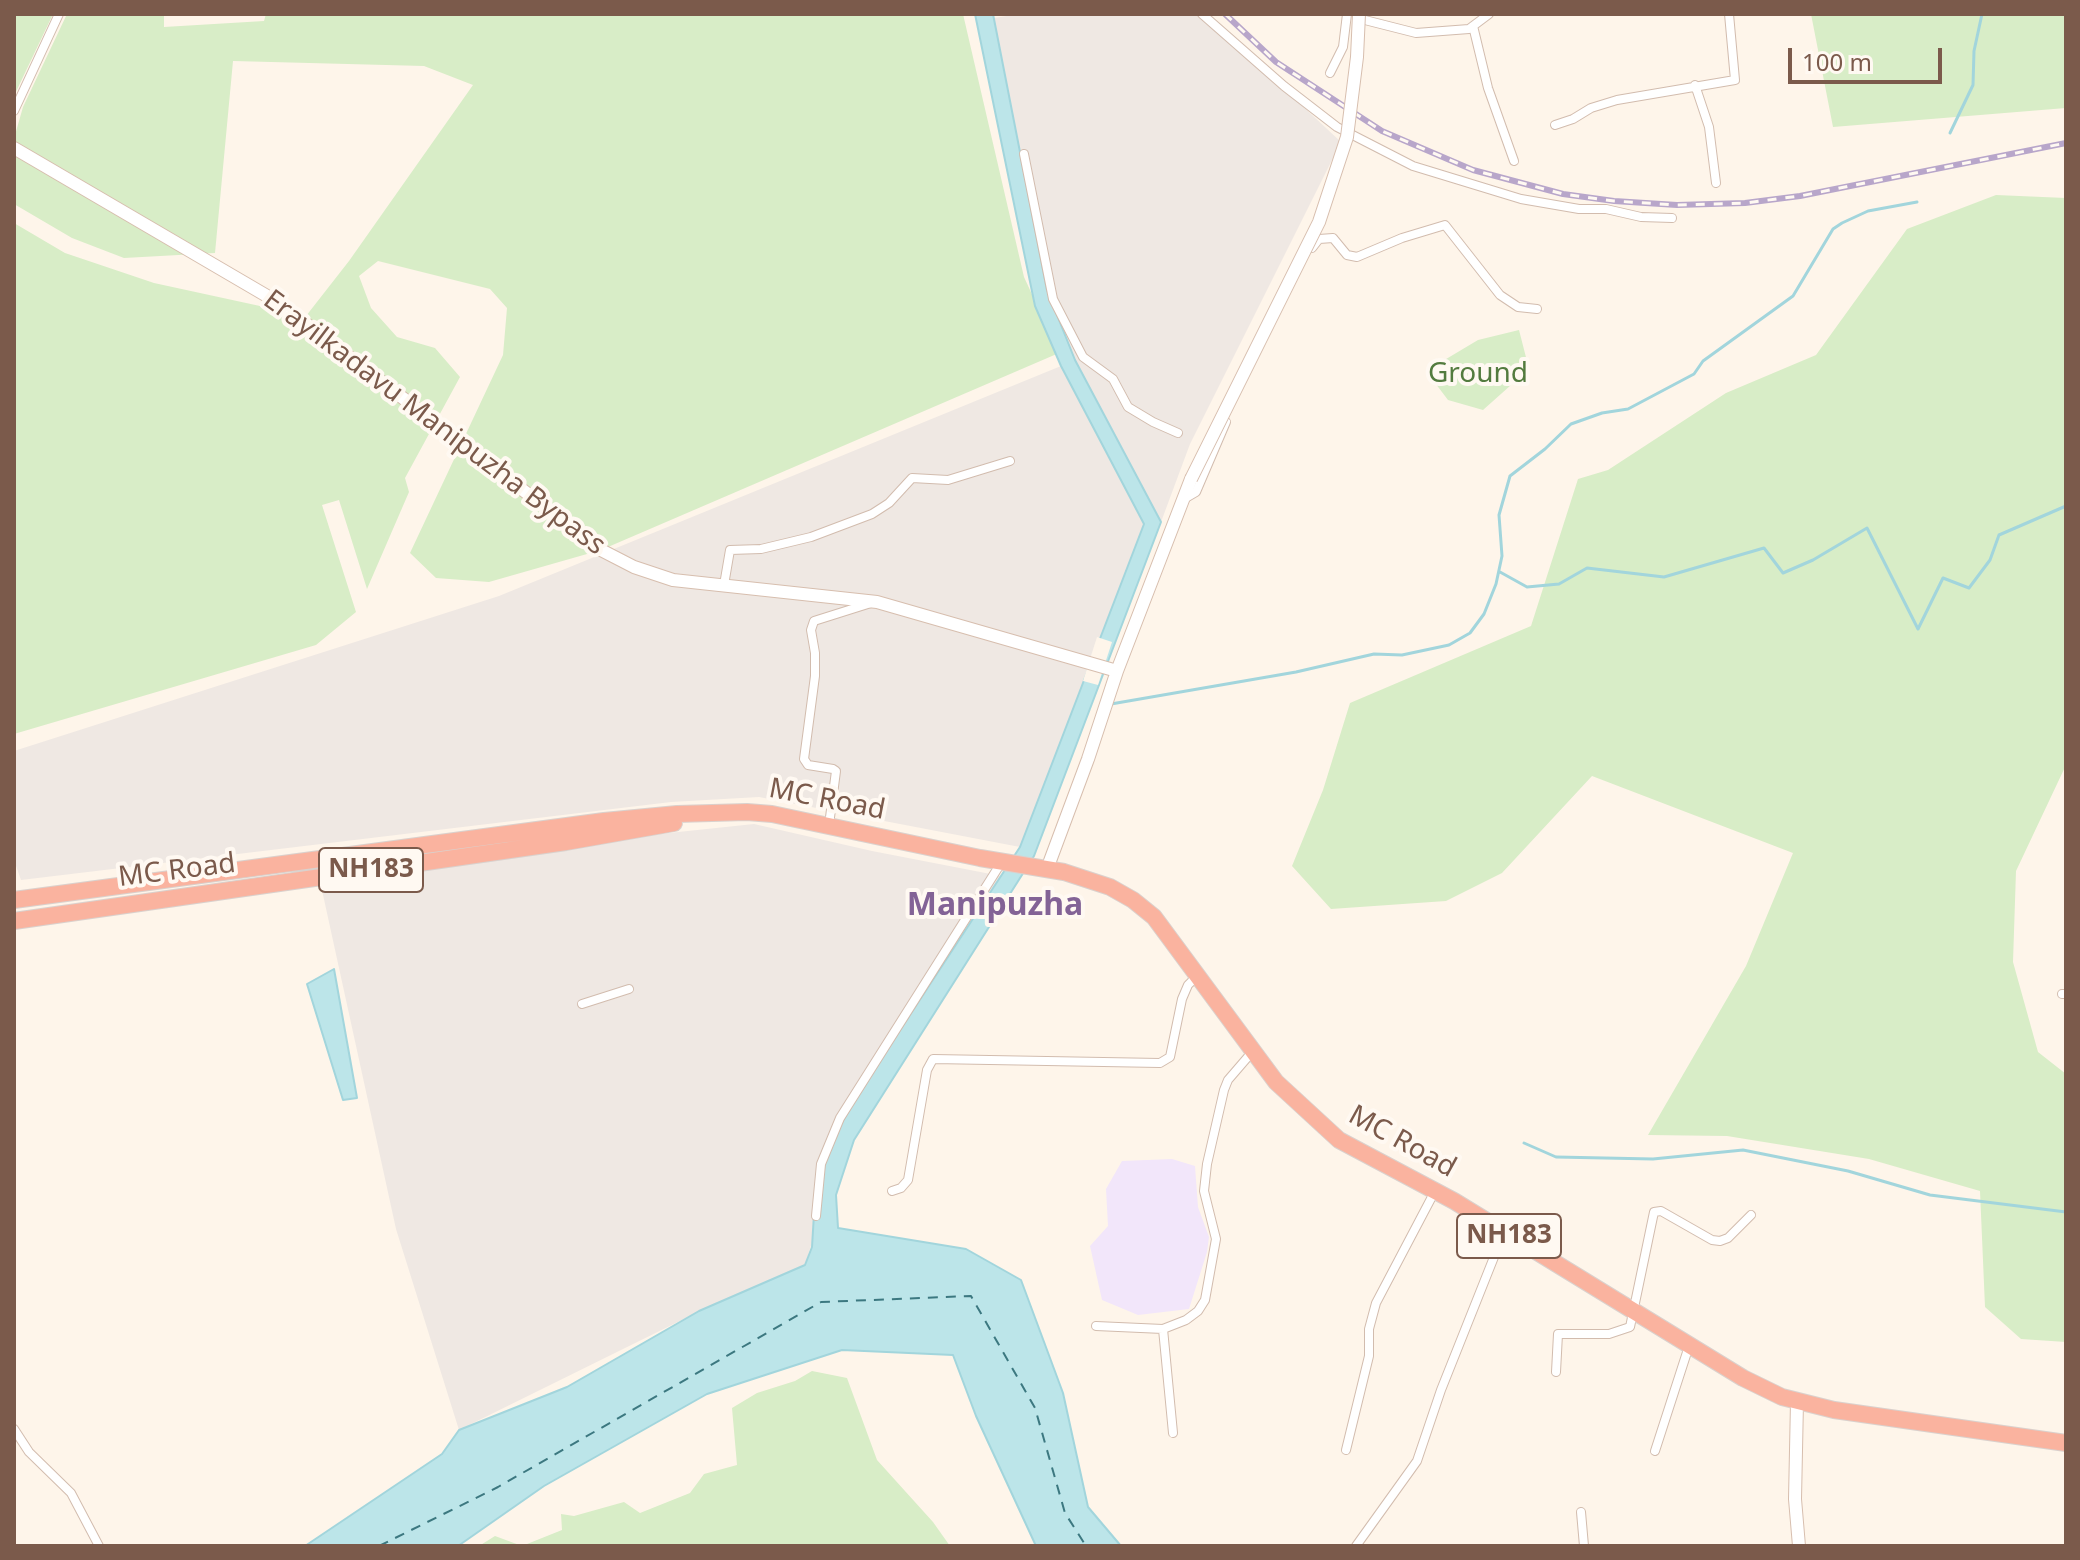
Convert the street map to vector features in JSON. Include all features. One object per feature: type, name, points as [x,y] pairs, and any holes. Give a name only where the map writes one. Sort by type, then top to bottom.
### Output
[{"type":"highway","name":"MC Road","points":[[14,921],[626,833],[727,812]]},
{"type":"highway","name":"MC Road","points":[[14,900],[604,821],[727,812],[772,814],[1083,877],[1133,900],[1163,927],[1253,1051],[1295,1102],[1339,1140],[1435,1191],[1743,1378],[1797,1402],[1834,1410],[2066,1443]]},
{"type":"highway","points":[[184,876],[188,897]]},
{"type":"main road","points":[[1047,869],[1117,671],[1191,479],[1319,222],[1347,137],[1357,57],[1355,15]]},
{"type":"main road","name":"Erayilkadavu Manipuzha Bypass","points":[[14,148],[279,303],[601,550],[634,567],[673,580],[877,602],[1117,671]]},
{"type":"main road","points":[[1797,1402],[1794,1486],[1799,1546]]},
{"type":"street","points":[[14,111],[59,14]]},
{"type":"street","points":[[1202,14],[1284,86],[1337,127],[1413,166],[1521,199],[1579,209],[1606,209],[1641,217],[1672,218]]},
{"type":"street","points":[[1330,73],[1355,15],[1416,33],[1469,29],[1489,14]]},
{"type":"street","points":[[1555,125],[1617,100],[1735,80],[1729,14]]},
{"type":"street","points":[[1473,26],[1488,88],[1514,161]]},
{"type":"street","points":[[1695,85],[1709,127],[1716,183]]},
{"type":"street","points":[[1024,154],[1053,299],[1083,357],[1113,379],[1128,407],[1178,433]]},
{"type":"street","points":[[1184,499],[1196,492],[1226,420],[1319,239],[1337,240],[1347,255],[1354,258],[1402,238],[1445,225],[1500,295],[1518,307],[1537,309]]},
{"type":"street","points":[[724,585],[730,550],[761,549],[811,537],[872,514],[889,503],[912,478],[948,480],[1010,461]]},
{"type":"street","points":[[829,825],[836,771],[808,765],[804,759],[815,676],[812,625],[877,602]]},
{"type":"street","points":[[816,1216],[821,1164],[840,1118],[1009,863]]},
{"type":"street","points":[[892,1191],[901,1188],[908,1180],[927,1070],[933,1059],[1160,1063],[1170,1057],[1182,999],[1188,985],[1198,975]]},
{"type":"street","points":[[582,1004],[629,989]]},
{"type":"street","points":[[1096,1326],[1163,1329],[1186,1320],[1198,1311],[1205,1300],[1216,1239],[1204,1191],[1207,1164],[1228,1080],[1253,1051]]},
{"type":"street","points":[[1346,1450],[1369,1356],[1369,1329],[1376,1303],[1435,1191]]},
{"type":"street","points":[[1556,1372],[1558,1334],[1597,1335],[1621,1332],[1630,1327],[1654,1212],[1661,1211],[1712,1240],[1720,1241],[1728,1238],[1751,1215]]},
{"type":"street","points":[[1356,1546],[1417,1461],[1441,1390],[1504,1232]]},
{"type":"street","points":[[1163,1329],[1173,1433]]},
{"type":"street","points":[[1655,1451],[1689,1345]]},
{"type":"street","points":[[14,1429],[29,1452],[71,1493],[99,1546]]},
{"type":"street","points":[[1581,1512],[1584,1546]]},
{"type":"shaded area","points":[[1019,14],[1204,14],[1341,142],[1190,444],[1161,522],[1075,360],[1047,290],[994,18]]},
{"type":"shaded area","points":[[1061,366],[1144,524],[1020,847],[759,797],[671,802],[21,880],[14,860],[14,751],[499,596]]},
{"type":"shaded area","points":[[754,824],[1001,876],[858,1094],[805,1265],[700,1311],[459,1430],[396,1229],[320,881],[612,839]]},
{"type":"shaded area","points":[[1172,1159],[1195,1166],[1198,1207],[1209,1237],[1207,1252],[1189,1309],[1138,1315],[1102,1300],[1090,1246],[1108,1226],[1106,1189],[1122,1161]]},
{"type":"green space","points":[[14,14],[53,14],[14,96]]},
{"type":"green space","points":[[67,14],[164,14],[164,27],[264,21],[266,14],[963,14],[1024,277],[1059,353],[601,550],[489,582],[436,578],[410,553],[503,355],[507,308],[490,289],[378,261],[359,276],[371,308],[397,337],[435,348],[460,377],[405,478],[409,492],[367,589],[339,500],[322,505],[356,612],[316,645],[14,734],[14,223],[65,253],[154,283],[306,316],[349,261],[473,85],[424,66],[233,61],[215,253],[124,258],[72,238],[14,204],[15,135],[23,107]]},
{"type":"green space","points":[[1811,14],[2066,14],[2066,108],[1833,127]]},
{"type":"green space","points":[[1996,195],[2066,198],[2066,765],[2016,871],[2013,962],[2038,1052],[2066,1074],[2066,1342],[2021,1339],[1985,1307],[1980,1191],[1869,1159],[1727,1136],[1648,1135],[1746,966],[1793,853],[1592,776],[1502,873],[1446,901],[1331,909],[1292,866],[1323,790],[1350,703],[1531,626],[1578,479],[1608,470],[1726,393],[1816,355],[1907,229]]},
{"type":"green space","name":"Ground","points":[[1519,330],[1529,369],[1483,410],[1448,400],[1426,371],[1478,340]]},
{"type":"green space","points":[[812,1371],[847,1378],[877,1460],[933,1522],[950,1546],[522,1546],[562,1530],[561,1514],[574,1516],[624,1502],[640,1513],[690,1493],[704,1474],[737,1465],[732,1408],[757,1393],[795,1381]]},
{"type":"green space","points":[[495,1536],[522,1546],[479,1546]]},
{"type":"water","points":[[975,14],[993,14],[1047,290],[1075,360],[1161,522],[1034,856],[854,1140],[836,1195],[838,1228],[966,1249],[1021,1280],[1063,1393],[1088,1507],[1121,1546],[1036,1546],[976,1416],[953,1355],[842,1350],[707,1394],[544,1486],[458,1546],[305,1546],[442,1454],[459,1430],[567,1387],[699,1311],[805,1265],[812,1247],[816,1181],[826,1151],[858,1094],[1020,847],[1144,524],[1061,366],[1035,306]]},
{"type":"water","points":[[334,969],[357,1098],[343,1100],[307,984]]},
{"type":"pier","points":[[1097,637],[1112,642],[1098,685],[1083,681]]},
{"type":"waterway","points":[[1950,133],[1973,85],[1974,51],[1982,14]]},
{"type":"waterway","points":[[1111,704],[1296,672],[1374,654],[1402,655],[1449,645],[1470,633],[1484,614],[1496,584],[1502,556],[1499,515],[1510,476],[1571,424],[1602,413],[1628,409],[1694,374],[1703,361],[1793,296],[1833,229],[1868,211],[1917,202]]},
{"type":"waterway","points":[[1500,572],[1527,587],[1559,584],[1587,568],[1664,577],[1764,548],[1783,573],[1813,560],[1867,528],[1918,629],[1943,578],[1969,588],[1990,560],[1999,535],[2066,506]]},
{"type":"waterway","points":[[1524,1143],[1556,1157],[1653,1159],[1743,1150],[1848,1171],[1930,1195],[2066,1212]]},
{"type":"ferry route","points":[[379,1546],[498,1487],[821,1302],[971,1296],[1035,1408],[1065,1513],[1086,1546]]},
{"type":"railway","points":[[1225,14],[1276,62],[1382,131],[1473,170],[1563,194],[1677,205],[1745,203],[1800,196],[2066,143]]},
{"type":"district","name":"Manipuzha","points":[[995,906]]}]
